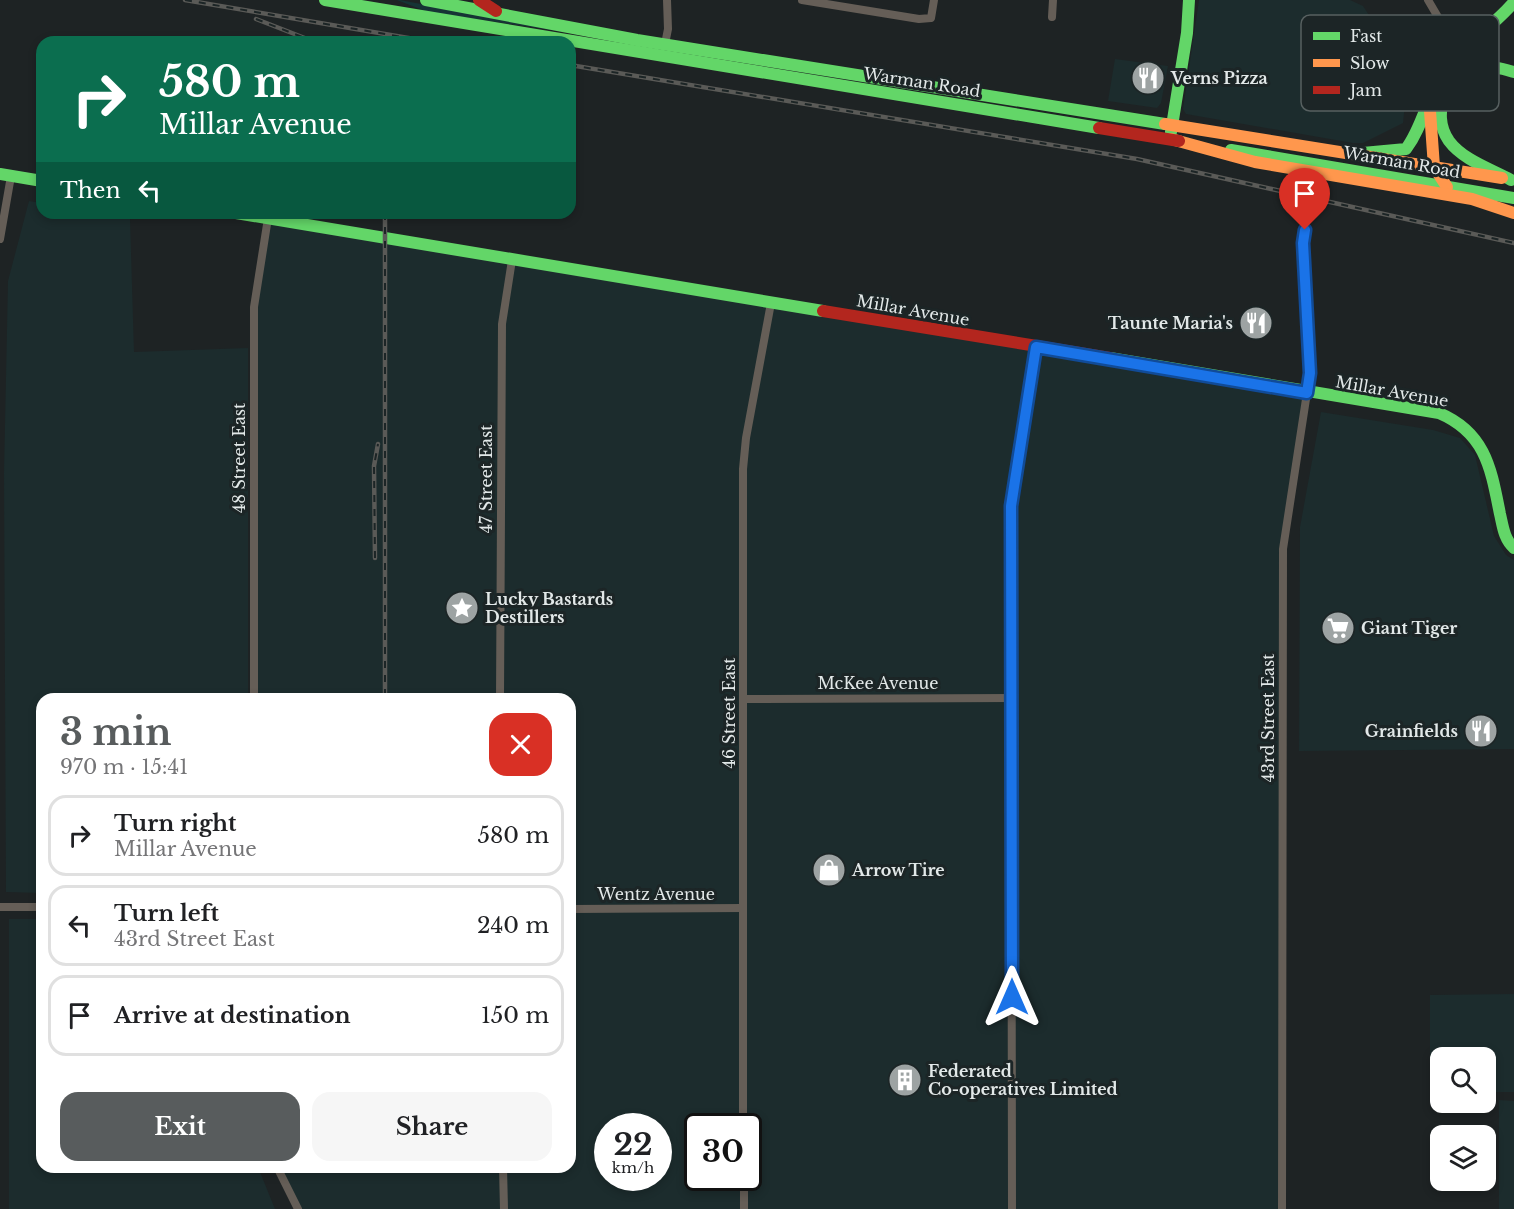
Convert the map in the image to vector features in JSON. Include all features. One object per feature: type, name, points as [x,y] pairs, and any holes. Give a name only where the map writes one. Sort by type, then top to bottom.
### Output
[{"type":"main road","name":"Warman Road","points":[[325,0],[381,5],[544,36]]},
{"type":"main road","name":"Warman Road","points":[[426,0],[665,44],[1512,180]]},
{"type":"main road","points":[[479,0],[502,14]]},
{"type":"main road","points":[[1189,0],[1171,139],[1214,154],[1265,165],[1462,198],[1514,213]]},
{"type":"main road","points":[[1499,19],[1514,2]]},
{"type":"main road","points":[[576,40],[604,39],[649,47],[665,44]]},
{"type":"main road","name":"Warman Road","points":[[576,42],[1171,139],[1514,198]]},
{"type":"main road","points":[[1499,68],[1514,72]]},
{"type":"main road","points":[[1353,154],[1406,149],[1419,131],[1426,111]]},
{"type":"main road","points":[[1431,111],[1434,166],[1447,187]]},
{"type":"main road","points":[[1442,111],[1444,130],[1451,143],[1467,156],[1512,180]]},
{"type":"main road","points":[[5,175],[36,181]]},
{"type":"main road","name":"Millar Avenue","points":[[274,219],[1307,393],[1439,413],[1462,423],[1478,439],[1486,457],[1514,548]]},
{"type":"street","points":[[665,44],[668,29],[667,0]]},
{"type":"street","points":[[802,0],[920,20],[931,18],[934,0]]},
{"type":"street","points":[[1052,17],[1053,0]]},
{"type":"street","points":[[1428,0],[1437,15]]},
{"type":"street","points":[[0,239],[5,175]]},
{"type":"street","name":"48 Street East","points":[[254,693],[254,307],[268,219]]},
{"type":"street","name":"43rd Street East","points":[[1282,1209],[1283,549],[1310,373],[1303,243],[1305,230]]},
{"type":"street","name":"47 Street East","points":[[500,693],[502,324],[512,260]]},
{"type":"street","name":"46 Street East","points":[[744,1113],[744,454],[771,303]]},
{"type":"street","points":[[1012,1209],[1011,506],[1036,347]]},
{"type":"street","name":"McKee Avenue","points":[[744,699],[1012,698]]},
{"type":"street","points":[[0,907],[36,907]]},
{"type":"street","name":"Wentz Avenue","points":[[576,909],[743,908]]},
{"type":"street","points":[[280,1173],[298,1209]]},
{"type":"street","points":[[503,1173],[504,1209]]},
{"type":"street","points":[[744,1191],[744,1209]]},
{"type":"shaded area","points":[[397,0],[400,0],[579,34],[428,12]]},
{"type":"shaded area","points":[[1199,0],[1350,0],[1363,6],[1369,15],[1301,15],[1301,111],[1404,111],[1403,123],[1363,143],[1353,143],[1186,114],[1183,109]]},
{"type":"shaded area","points":[[1115,59],[1168,66],[1161,103],[1157,108],[1108,101]]},
{"type":"shaded area","points":[[29,201],[36,202],[36,219],[130,219],[134,352],[248,348],[248,693],[36,693],[36,893],[6,892],[4,473],[8,281]]},
{"type":"shaded area","points":[[268,219],[1307,393],[1284,543],[1282,1209],[298,1209],[280,1173],[576,1173],[576,693],[254,693],[254,307]]},
{"type":"shaded area","points":[[1321,412],[1433,430],[1460,438],[1475,455],[1494,536],[1506,555],[1514,560],[1514,749],[1299,751],[1300,527]]},
{"type":"shaded area","points":[[9,919],[36,919],[36,1173],[260,1173],[275,1209],[9,1209]]},
{"type":"shaded area","points":[[1514,994],[1514,1092],[1496,1092],[1496,1047],[1430,1047],[1430,995]]},
{"type":"shaded area","points":[[1499,1100],[1514,1101],[1514,1209],[1499,1209]]},
{"type":"railway","points":[[185,0],[397,36]]},
{"type":"railway","points":[[256,19],[300,36]]},
{"type":"railway","points":[[576,66],[1137,159],[1514,243]]},
{"type":"railway","points":[[385,219],[385,693]]},
{"type":"railway","points":[[375,558],[374,466],[378,444]]},
{"type":"traffic: fast","points":[[325,0],[543,36]]},
{"type":"traffic: fast","points":[[426,0],[637,40],[1165,124]]},
{"type":"traffic: fast","points":[[1171,132],[1187,33],[1189,0]]},
{"type":"traffic: fast","points":[[1499,18],[1514,2]]},
{"type":"traffic: fast","points":[[576,42],[1099,128]]},
{"type":"traffic: fast","points":[[1499,68],[1514,72]]},
{"type":"traffic: fast","points":[[1352,154],[1406,149],[1425,111]]},
{"type":"traffic: fast","points":[[1442,111],[1443,130],[1455,148],[1469,159],[1511,180]]},
{"type":"traffic: fast","points":[[1231,150],[1514,198]]},
{"type":"traffic: fast","points":[[0,174],[36,180]]},
{"type":"traffic: fast","points":[[272,219],[823,311]]},
{"type":"traffic: fast","points":[[1110,358],[1439,413],[1455,421],[1467,431],[1484,454],[1493,482],[1504,533],[1514,548]]},
{"type":"traffic: slow","points":[[1430,111],[1434,167],[1447,187]]},
{"type":"traffic: slow","points":[[1165,124],[1502,178]]},
{"type":"traffic: slow","points":[[1171,139],[1255,162],[1472,199],[1514,213]]},
{"type":"traffic: jam","points":[[479,0],[496,11]]},
{"type":"traffic: jam","points":[[1099,128],[1179,141]]},
{"type":"traffic: jam","points":[[823,311],[1110,358]]},
{"type":"place","name":"Verns Pizza","points":[[1148,78]]},
{"type":"place","name":"Taunte Maria's","points":[[1256,323]]},
{"type":"place","name":"Lucky Bastards Destillers","points":[[462,608]]},
{"type":"place","name":"Giant Tiger","points":[[1338,628]]},
{"type":"place","name":"Grainfields","points":[[1481,731]]},
{"type":"place","name":"Arrow Tire","points":[[829,870]]},
{"type":"place","name":"Federated Co-operatives Limited","points":[[905,1080]]},
{"type":"route","points":[[1012,997],[1011,506],[1036,347],[1307,393],[1310,373],[1303,243],[1305,230]]}]
